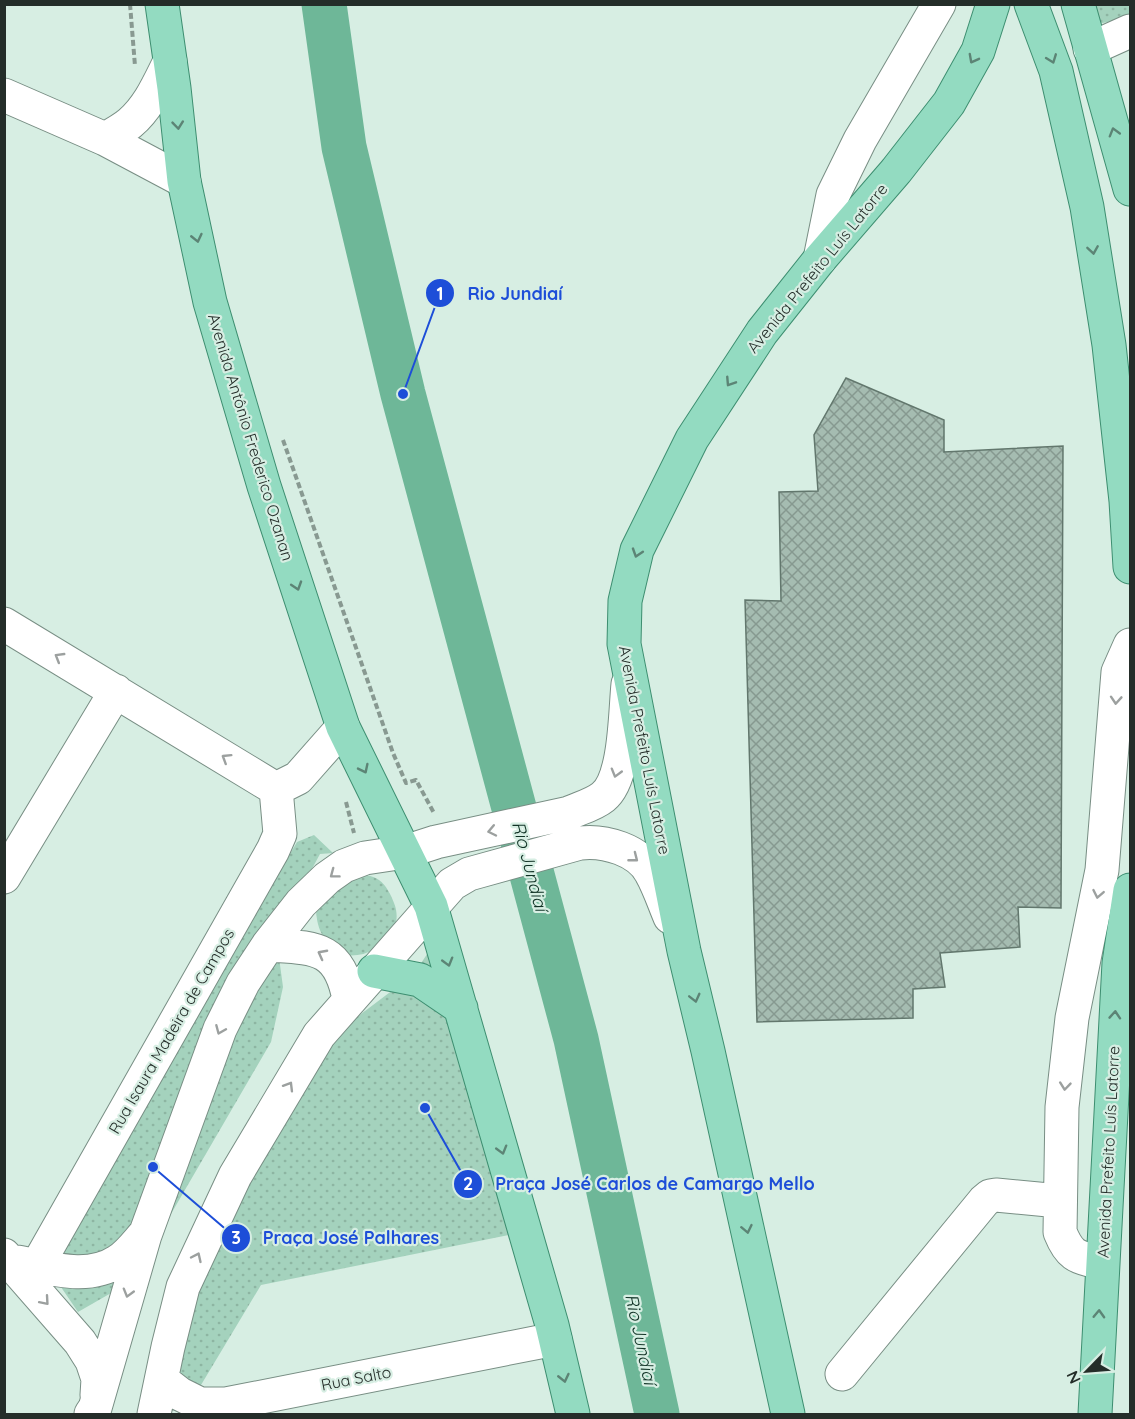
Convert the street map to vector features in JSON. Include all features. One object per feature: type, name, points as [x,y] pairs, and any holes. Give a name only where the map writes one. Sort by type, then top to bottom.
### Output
[{"type":"main road","name":"Avenida Antônio Frederico Ozanan","points":[[162,4],[184,181],[210,302],[264,486],[343,727],[432,906]]},
{"type":"main road","name":"Avenida Prefeito Luís Latorre","points":[[788,1414],[684,951],[624,644],[625,601],[637,550],[692,439],[762,332],[949,104],[978,51],[993,4]]},
{"type":"main road","points":[[1031,4],[1056,71],[1087,207],[1109,345],[1131,567]]},
{"type":"main road","points":[[1078,4],[1131,189]]},
{"type":"main road","points":[[432,906],[555,1339],[573,1414]]},
{"type":"main road","name":"Avenida Prefeito Luís Latorre","points":[[1095,1414],[1119,963],[1129,907]]},
{"type":"main road","points":[[374,971],[420,980],[461,1008]]},
{"type":"street","points":[[820,260],[833,195],[860,140],[939,4]]},
{"type":"street","points":[[1090,49],[1131,31]]},
{"type":"street","points":[[105,139],[130,123],[142,111],[170,61]]},
{"type":"street","points":[[4,95],[105,139],[184,181]]},
{"type":"street","points":[[4,624],[276,789],[298,778],[343,727]]},
{"type":"street","points":[[1102,1263],[1077,1257],[1066,1248],[1060,1232],[1062,1107],[1072,1018],[1102,870],[1118,672],[1131,645]]},
{"type":"street","points":[[93,1411],[145,1235],[220,1029],[243,983],[268,945],[301,903],[327,878],[344,866],[365,858],[405,852],[569,813],[604,796],[615,781],[622,746],[629,673]]},
{"type":"street","points":[[4,877],[116,691]]},
{"type":"street","name":"Rua Isaura Madeira de Campos","points":[[17,1261],[273,850],[280,834],[276,789]]},
{"type":"street","points":[[154,1414],[183,1287],[235,1176],[319,1035],[452,884],[469,874],[580,843],[592,842],[620,848],[650,871],[684,951]]},
{"type":"street","points":[[268,945],[311,949],[325,953],[337,964],[346,984],[349,999]]},
{"type":"street","points":[[842,1374],[990,1196],[1059,1201]]},
{"type":"street","points":[[17,1261],[78,1272],[106,1267],[126,1255],[145,1235]]},
{"type":"street","points":[[17,1261],[80,1342],[92,1361],[98,1379],[93,1411]]},
{"type":"street","name":"Rua Salto","points":[[162,1380],[180,1394],[200,1404],[226,1404],[555,1339]]},
{"type":"path","points":[[130,4],[135,72]]},
{"type":"path","points":[[283,440],[393,753],[406,783],[416,780],[452,839]]},
{"type":"green space","points":[[1093,5],[1130,5],[1130,15],[1098,24]]},
{"type":"green space","points":[[314,835],[333,853],[320,854],[276,935],[283,987],[271,1042],[132,1281],[78,1312],[48,1268],[297,842]]},
{"type":"green space","points":[[357,871],[377,879],[384,885],[394,903],[397,919],[392,934],[374,950],[363,954],[342,956],[323,936],[318,924],[316,909]]},
{"type":"green space","points":[[433,945],[519,1233],[261,1285],[195,1395],[177,1382],[192,1291],[222,1224],[332,1036],[414,974]]},
{"type":"building","points":[[846,378],[944,420],[944,452],[1063,446],[1061,908],[1018,907],[1020,947],[940,953],[945,987],[913,989],[913,1018],[757,1022],[745,600],[781,601],[779,492],[818,491],[814,435]]},
{"type":"waterway","name":"Rio Jundiaí","points":[[324,4],[344,147],[403,394],[576,1039],[657,1414]]},
{"type":"place","name":"Rio Jundiaí","points":[[403,394]]},
{"type":"place","name":"Praça José Carlos de Camargo Mello","points":[[425,1108]]},
{"type":"place","name":"Praça José Palhares","points":[[153,1167]]}]
